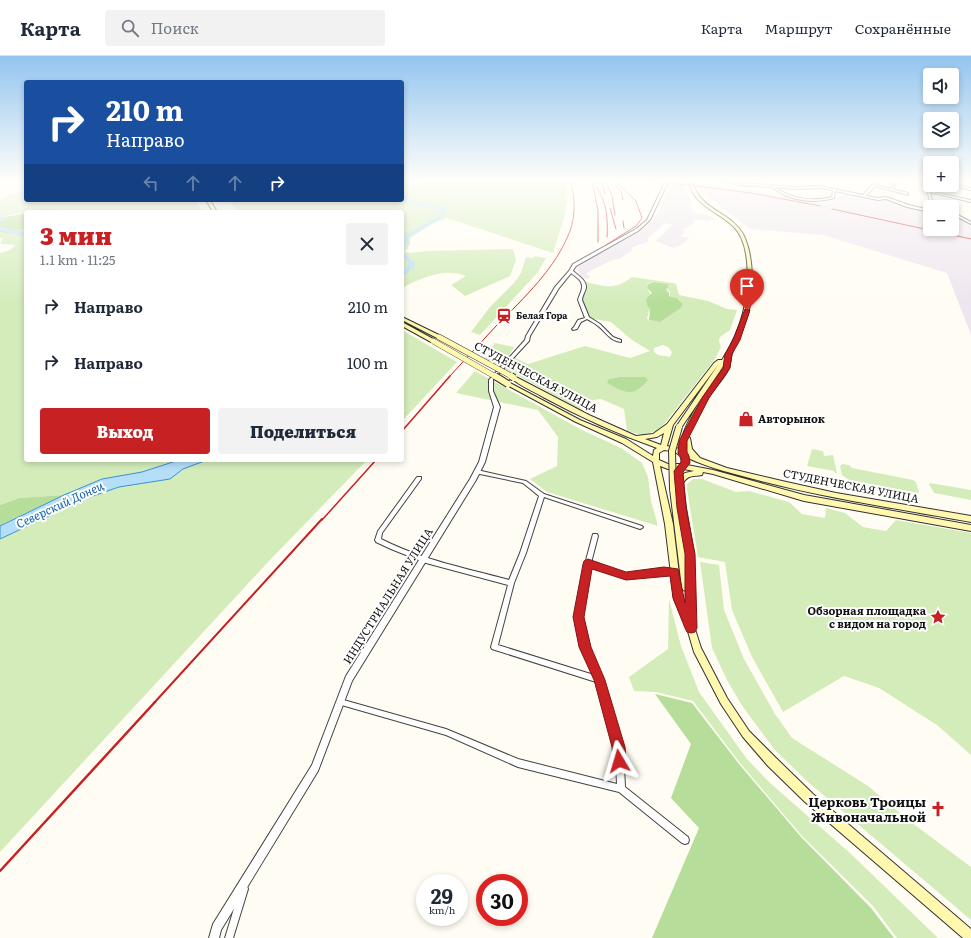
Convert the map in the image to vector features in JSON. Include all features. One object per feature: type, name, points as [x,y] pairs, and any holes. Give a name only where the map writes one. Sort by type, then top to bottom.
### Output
[{"type":"main road","points":[[691,628],[672,451],[679,427],[737,340],[747,310],[750,286],[748,258],[743,239],[737,228],[728,221]]},
{"type":"main road","name":"СТУДЕНЧЕСКАЯ УЛИЦА","points":[[404,319],[581,415],[624,435],[663,448],[677,450],[714,469],[845,506],[971,528]]},
{"type":"main road","name":"СТУДЕНЧЕСКАЯ УЛИЦА","points":[[404,325],[508,384],[578,421],[624,441],[668,467],[682,466],[714,469]]},
{"type":"main road","points":[[676,486],[678,471],[685,463],[686,459],[682,453],[683,441],[705,398],[726,368],[729,354]]},
{"type":"main road","points":[[624,435],[654,437],[660,435],[670,425],[716,364],[729,354]]},
{"type":"main road","points":[[692,422],[686,440],[687,447],[695,457],[714,469]]},
{"type":"main road","points":[[670,425],[663,448],[656,452],[656,460],[669,524],[678,598],[691,628],[700,655],[724,701],[746,734],[809,798],[971,937]]},
{"type":"main road","points":[[676,486],[683,476],[689,473],[714,469]]},
{"type":"main road","name":"СТУДЕНЧЕСКАЯ УЛИЦА","points":[[772,486],[971,519]]},
{"type":"street","name":"ИНДУСТРИАЛЬНАЯ УЛИЦА","points":[[214,938],[217,928],[315,768],[348,678],[482,462],[497,407],[491,391],[491,380],[527,340],[557,288],[574,265],[638,230],[647,221]]},
{"type":"street","points":[[571,271],[584,284],[585,288],[580,300],[587,318],[599,325],[612,338],[620,341]]},
{"type":"street","points":[[574,329],[579,321],[587,318]]},
{"type":"street","points":[[477,472],[524,482],[542,495],[640,526]]},
{"type":"street","points":[[419,478],[380,532],[378,540],[394,549],[423,559],[511,583]]},
{"type":"street","points":[[542,495],[523,553],[511,583],[494,648],[599,680]]},
{"type":"street","points":[[595,536],[588,564],[579,617],[585,647],[599,680],[619,747],[621,789]]},
{"type":"street","points":[[588,564],[626,576],[664,571],[674,572]]},
{"type":"street","points":[[340,702],[446,732],[518,763],[621,789],[685,840]]},
{"type":"street","points":[[229,938],[246,880]]},
{"type":"shaded area","points":[[740,221],[923,221],[923,236],[959,236],[959,221],[965,221],[971,224],[971,335],[947,273],[823,235],[750,229]]},
{"type":"shaded area","points":[[651,222],[695,222],[682,230],[685,231],[681,236],[689,238],[681,245],[673,248],[656,241],[672,225],[665,223],[647,239],[649,240],[648,242],[633,247],[631,251],[621,258],[610,261],[590,271],[586,274],[590,276],[588,279],[581,276],[576,267],[641,230]]},
{"type":"green space","points":[[0,221],[24,221],[24,230],[20,229],[10,234],[0,232]]},
{"type":"green space","points":[[404,221],[439,221],[410,238],[410,244],[405,252],[513,249],[516,260],[510,276],[465,296],[451,285],[466,276],[442,273],[425,277],[404,287]]},
{"type":"green space","points":[[457,221],[563,221],[553,253]]},
{"type":"green space","points":[[20,229],[24,230],[24,462],[173,462],[142,472],[102,479],[64,495],[19,498],[0,505],[0,253],[10,250],[15,245],[0,244],[3,238],[0,238],[0,232],[10,234]]},
{"type":"green space","points":[[535,256],[546,258],[538,272],[480,335],[471,332],[490,307],[514,283],[521,273],[526,257],[533,258]]},
{"type":"green space","points":[[632,277],[673,283],[676,284],[679,295],[708,301],[727,309],[737,310],[730,330],[720,337],[719,341],[721,347],[715,359],[664,424],[656,431],[643,435],[627,431],[624,409],[601,399],[580,402],[586,407],[580,409],[485,358],[495,343],[514,347],[509,355],[528,364],[585,346],[630,358],[650,351],[632,340],[611,322],[588,318],[583,306],[582,299],[586,288],[585,283],[615,286]],"holes":[[[654,282],[668,284],[667,289],[670,292],[670,296],[677,298],[683,304],[681,308],[660,322],[648,320],[647,318],[650,309],[646,299],[651,295],[647,288],[648,283]],[[663,345],[668,347],[672,352],[670,357],[658,355],[654,352],[654,348]],[[620,377],[645,377],[623,391],[608,383],[609,379]]]},
{"type":"green space","points":[[654,282],[668,284],[668,288],[666,289],[669,296],[677,298],[683,304],[681,308],[660,322],[649,320],[650,309],[647,305],[646,299],[652,293],[647,288],[648,284]]},
{"type":"green space","points":[[404,331],[457,362],[404,419]]},
{"type":"green space","points":[[475,371],[580,429],[621,448],[642,463],[648,477],[651,501],[658,526],[547,492],[530,479],[557,466],[558,437],[538,410],[456,393]]},
{"type":"green space","points":[[620,377],[645,377],[648,380],[643,386],[629,392],[607,383],[609,379]]},
{"type":"green space","points":[[812,449],[823,451],[824,456],[833,455],[837,473],[834,471],[807,466]]},
{"type":"green space","points":[[202,462],[365,462],[268,562],[0,852],[0,539],[87,498],[119,487],[170,479],[183,469]]},
{"type":"green space","points":[[842,464],[849,465],[852,468],[913,480],[916,482],[919,493],[849,480],[842,475],[840,466]]},
{"type":"green space","points":[[693,479],[702,479],[736,492],[749,491],[789,502],[802,514],[825,518],[826,508],[845,513],[863,527],[886,531],[896,520],[971,533],[971,755],[937,725],[879,688],[844,676],[783,712],[752,657],[732,610],[725,562],[698,557],[687,489],[687,484]]},
{"type":"green space","points":[[929,484],[971,490],[971,500],[934,493]]},
{"type":"green space","points":[[64,495],[0,526],[0,505],[19,498]]},
{"type":"green space","points":[[700,562],[719,565],[724,610],[744,659],[775,714],[792,738],[868,786],[911,822],[971,867],[971,920],[808,782],[775,750],[741,704],[727,680],[712,648]]},
{"type":"green space","points":[[669,599],[681,646],[699,692],[747,759],[769,782],[851,854],[938,938],[897,938],[873,906],[802,836],[740,763],[693,701],[656,692],[634,691],[629,677],[668,649]]},
{"type":"green space","points":[[655,694],[692,703],[739,764],[801,837],[871,908],[894,938],[652,938],[699,828],[671,798],[691,744]]},
{"type":"water","points":[[173,462],[202,462],[183,469],[170,479],[119,487],[87,498],[0,539],[0,526],[64,495],[102,479],[142,472]]},
{"type":"waterway","name":"Северский Донец","points":[[404,243],[407,236],[433,221]]},
{"type":"waterway","points":[[0,228],[24,234]]},
{"type":"waterway","name":"Северский Донец","points":[[404,256],[412,263],[412,266],[404,273]]},
{"type":"railway","points":[[449,377],[548,270],[564,245],[573,221]]},
{"type":"railway","points":[[598,221],[598,242]]},
{"type":"railway","points":[[607,221],[607,237]]},
{"type":"railway","points":[[614,221],[616,229]]},
{"type":"railway","points":[[623,221],[624,228]]},
{"type":"railway","points":[[606,245],[636,226],[640,221]]},
{"type":"railway","points":[[888,221],[971,239]]},
{"type":"railway","points":[[404,429],[450,376]]},
{"type":"railway","points":[[322,520],[374,462]]},
{"type":"railway","points":[[154,703],[322,519]]},
{"type":"railway","points":[[0,871],[155,702]]},
{"type":"place","name":"Белая Гора","points":[[504,316]]},
{"type":"place","name":"Авторынок","points":[[746,419]]},
{"type":"place","name":"Обзорная площадка с видом на город","points":[[938,617]]},
{"type":"place","name":"Церковь Троицы Живоначальной","points":[[938,809]]},
{"type":"route","points":[[619,761],[619,747],[599,680],[585,647],[579,617],[588,564],[626,576],[664,571],[674,572],[678,598],[691,628],[690,554],[682,508],[678,471],[679,468],[685,463],[686,459],[682,453],[683,441],[705,398],[726,368],[729,354],[744,323],[747,310]]}]
